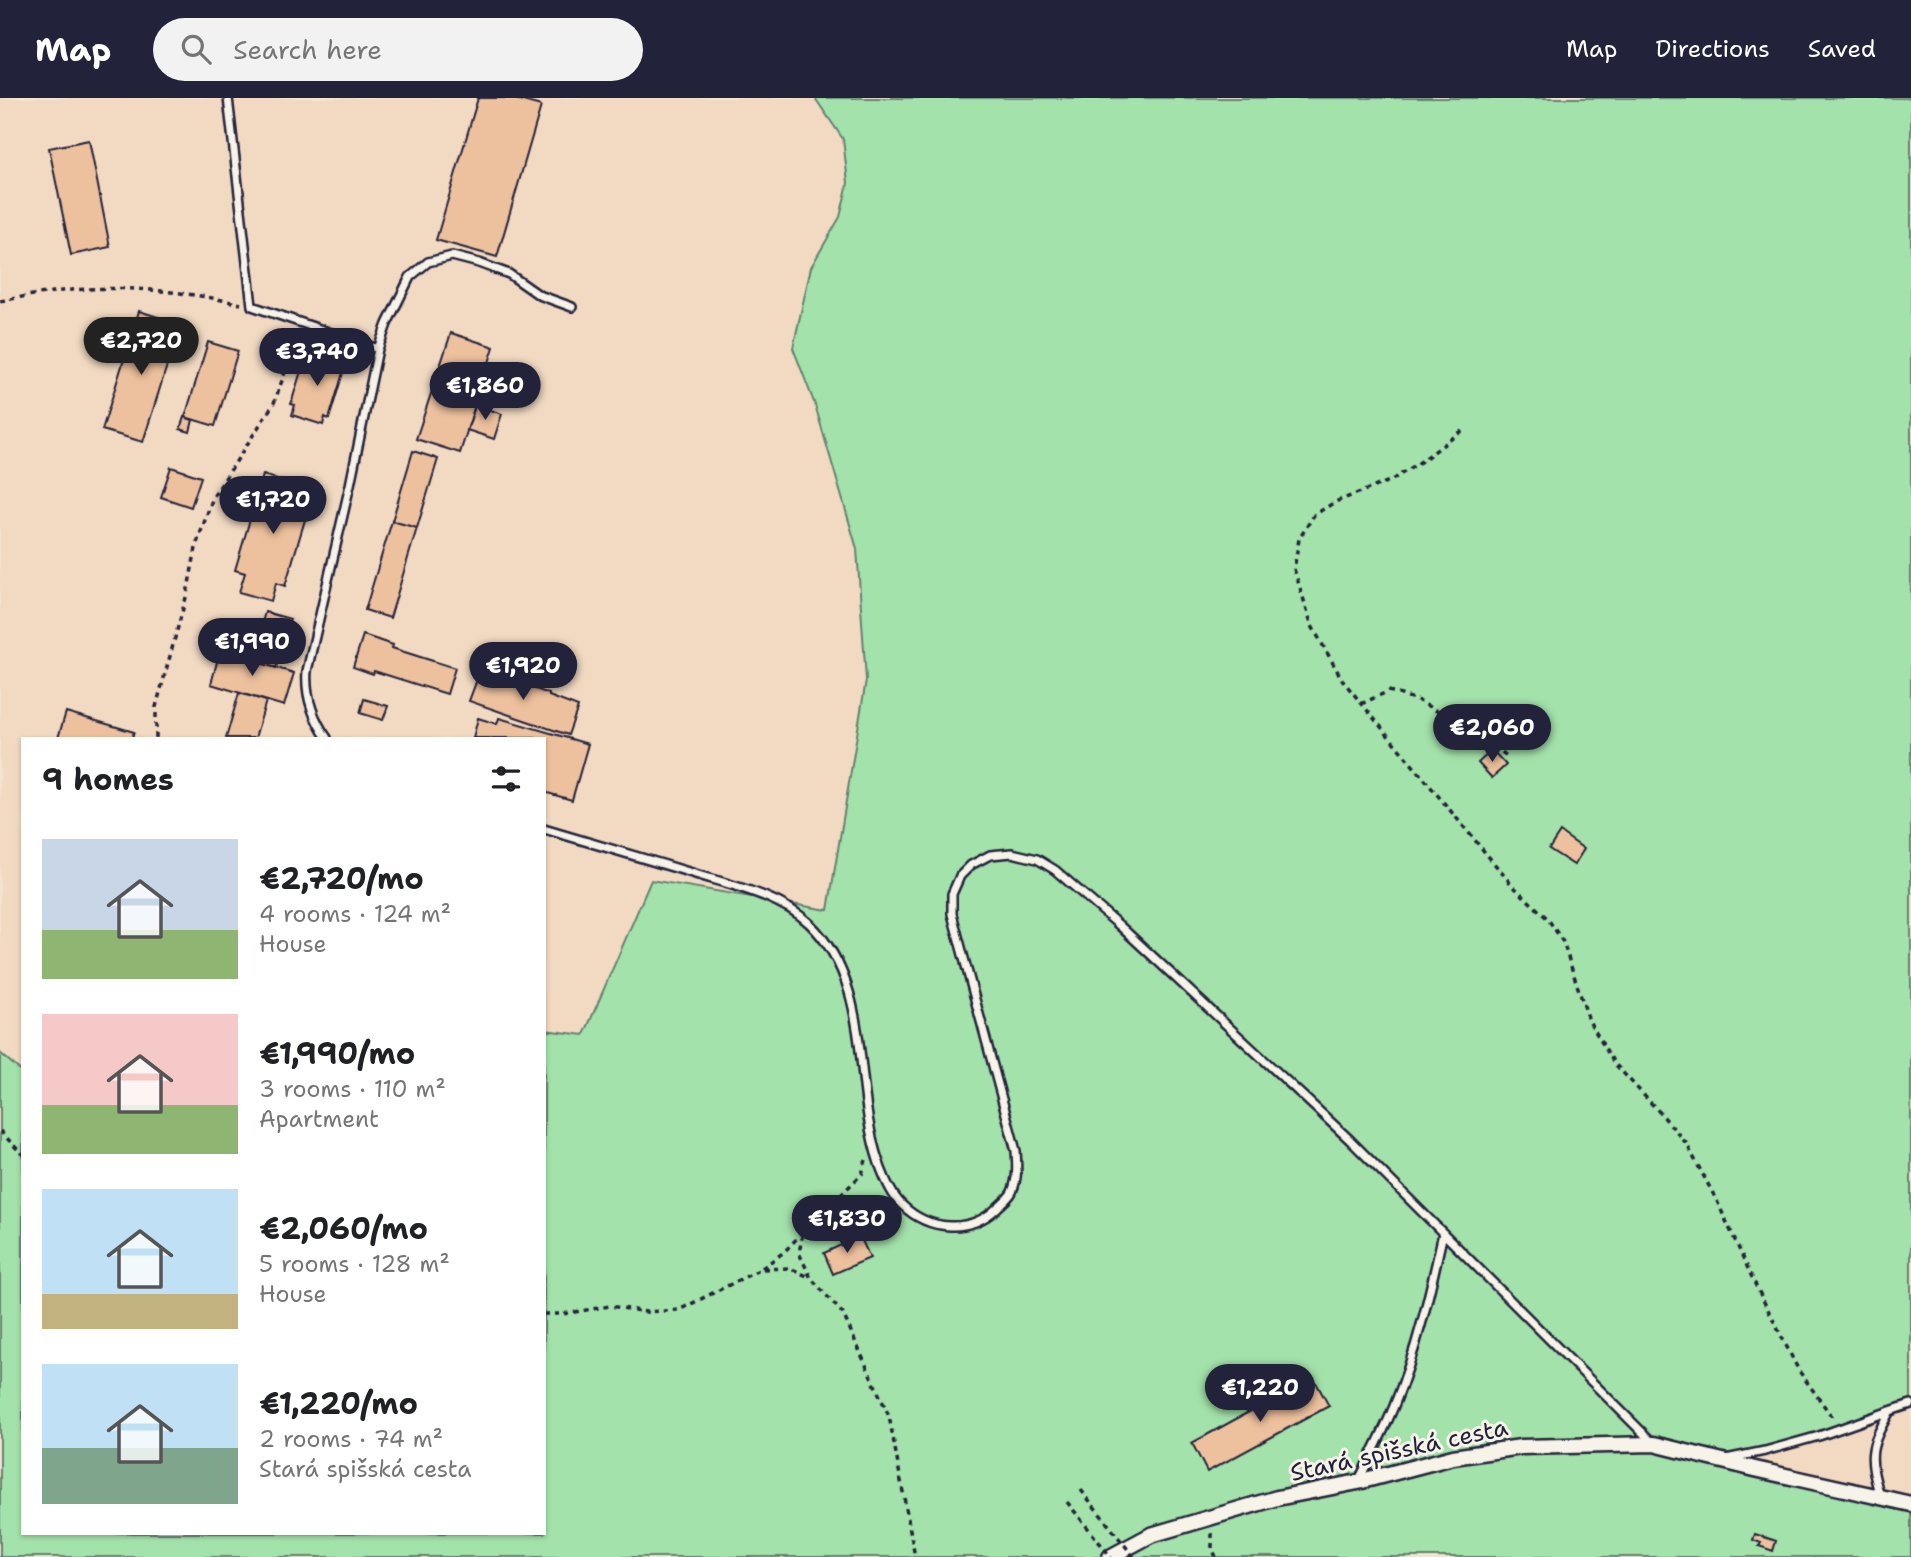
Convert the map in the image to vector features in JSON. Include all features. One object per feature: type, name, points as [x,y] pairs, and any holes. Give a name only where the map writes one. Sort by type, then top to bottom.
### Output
[{"type":"street","name":"Stará spišská cesta","points":[[1111,1557],[1151,1535],[1277,1498],[1358,1482],[1453,1457],[1521,1447],[1654,1444],[1911,1504]]},
{"type":"lane","points":[[228,98],[252,306],[378,349]]},
{"type":"lane","points":[[326,737],[313,714],[306,684],[307,671],[378,349],[410,277],[428,262],[452,256],[509,274],[539,295],[572,307]]},
{"type":"lane","points":[[546,830],[755,892],[791,910],[821,935],[848,988],[856,1019],[872,1141],[884,1177],[901,1205],[924,1221],[945,1227],[967,1225],[991,1214],[1011,1195],[1018,1172],[1016,1151],[952,914],[952,894],[960,876],[971,865],[989,855],[1012,853],[1037,859],[1055,870],[1101,910],[1321,1112],[1654,1444]]},
{"type":"lane","points":[[1358,1482],[1394,1406],[1410,1360],[1425,1311],[1443,1233]]},
{"type":"lane","points":[[1718,1461],[1765,1451],[1911,1404]]},
{"type":"lane","points":[[1880,1497],[1871,1458],[1879,1430],[1890,1411]]},
{"type":"path","points":[[0,301],[54,292],[114,288],[170,291],[252,306]]},
{"type":"path","points":[[156,737],[156,707],[187,594],[205,513],[212,497],[274,403],[303,324]]},
{"type":"path","points":[[1462,431],[1392,480],[1335,502],[1314,515],[1298,539],[1294,569],[1312,626],[1343,681],[1361,704],[1512,885],[1548,919],[1563,942],[1589,1021],[1614,1063],[1686,1143],[1799,1371],[1841,1428]]},
{"type":"path","points":[[1361,704],[1389,691],[1417,700],[1469,729],[1510,758]]},
{"type":"path","points":[[0,1131],[21,1154]]},
{"type":"path","points":[[546,1314],[564,1314],[610,1306],[646,1312],[679,1310],[761,1269],[783,1252],[862,1174],[872,1141]]},
{"type":"path","points":[[803,1231],[799,1253],[811,1278],[843,1314],[890,1416],[915,1557]]},
{"type":"path","points":[[761,1269],[790,1268],[811,1278]]},
{"type":"path","points":[[1081,1490],[1135,1557]]},
{"type":"path","points":[[1067,1502],[1111,1557]]},
{"type":"path","points":[[1215,1517],[1212,1548],[1216,1557]]},
{"type":"shaded area","points":[[0,98],[815,98],[843,139],[848,183],[840,217],[811,267],[793,348],[815,405],[857,549],[866,680],[828,910],[651,880],[584,1035],[546,1030],[546,737],[21,737],[21,1071],[0,1053]]},
{"type":"shaded area","points":[[1911,1404],[1911,1504],[1718,1460]]},
{"type":"green space","points":[[815,98],[1911,98],[1911,1404],[1841,1428],[1720,1460],[1911,1504],[1911,1557],[1126,1557],[1136,1549],[1213,1518],[1197,1517],[1155,1527],[1103,1557],[0,1557],[0,1053],[21,1071],[21,1535],[546,1535],[546,1030],[584,1035],[651,880],[828,910],[866,680],[857,549],[815,405],[793,348],[811,267],[840,217],[848,183],[843,139]]},
{"type":"building","points":[[478,98],[512,98],[541,106],[497,257],[436,240]]},
{"type":"building","points":[[89,140],[110,247],[71,255],[49,148]]},
{"type":"building","points":[[139,311],[180,324],[143,442],[102,430]]},
{"type":"building","points":[[451,333],[494,347],[460,453],[416,439]]},
{"type":"building","points":[[208,342],[238,351],[215,426],[185,417]]},
{"type":"building","points":[[307,351],[346,363],[329,419],[325,417],[323,425],[292,415],[295,405],[291,404]]},
{"type":"building","points":[[475,405],[502,414],[494,439],[467,430]]},
{"type":"building","points":[[184,417],[193,420],[190,432],[180,429]]},
{"type":"building","points":[[413,451],[438,459],[417,528],[392,521]]},
{"type":"building","points":[[171,467],[201,477],[191,507],[161,497]]},
{"type":"building","points":[[263,475],[314,490],[285,586],[276,583],[271,601],[239,592],[245,573],[235,570]]},
{"type":"building","points":[[392,521],[417,528],[390,618],[365,610]]},
{"type":"building","points":[[265,612],[290,619],[276,668],[251,660]]},
{"type":"building","points":[[363,635],[393,645],[392,648],[455,668],[447,694],[353,667]]},
{"type":"building","points":[[220,651],[294,673],[284,706],[211,684]]},
{"type":"building","points":[[481,669],[578,707],[568,735],[469,701]]},
{"type":"building","points":[[239,693],[266,701],[255,737],[226,737]]},
{"type":"building","points":[[364,699],[388,706],[383,720],[360,713]]},
{"type":"building","points":[[66,712],[134,732],[132,737],[58,737]]},
{"type":"building","points":[[478,718],[497,724],[499,718],[588,744],[572,800],[546,793],[546,737],[473,737]]},
{"type":"building","points":[[1492,750],[1506,765],[1492,778],[1478,763]]},
{"type":"building","points":[[1560,832],[1584,849],[1574,865],[1549,849]]},
{"type":"building","points":[[860,1236],[870,1258],[833,1274],[824,1253]]},
{"type":"building","points":[[1313,1377],[1329,1406],[1207,1472],[1192,1443]]},
{"type":"building","points":[[1755,1534],[1776,1541],[1773,1551],[1759,1546],[1761,1543],[1753,1540]]}]
